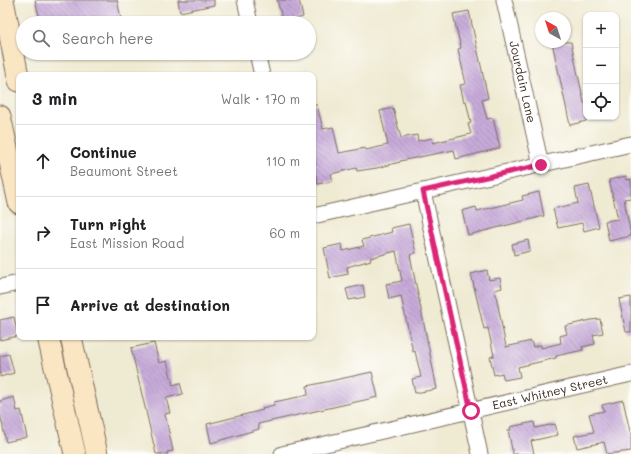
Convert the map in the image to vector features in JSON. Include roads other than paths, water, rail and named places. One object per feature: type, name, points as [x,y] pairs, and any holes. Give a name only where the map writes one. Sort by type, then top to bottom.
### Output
[{"type":"main road","points":[[3,0],[17,72]]},
{"type":"main road","points":[[0,116],[16,189]]},
{"type":"main road","points":[[49,340],[75,454]]},
{"type":"main road","points":[[72,340],[97,454]]},
{"type":"street","points":[[245,0],[248,16]]},
{"type":"street","name":"Jourdain Lane","points":[[504,0],[541,165]]},
{"type":"street","points":[[259,60],[261,72]]},
{"type":"street","points":[[316,215],[631,144]]},
{"type":"street","points":[[423,191],[480,454]]},
{"type":"street","points":[[0,287],[16,284]]},
{"type":"street","name":"East Whitney Street","points":[[282,454],[631,374]]}]
